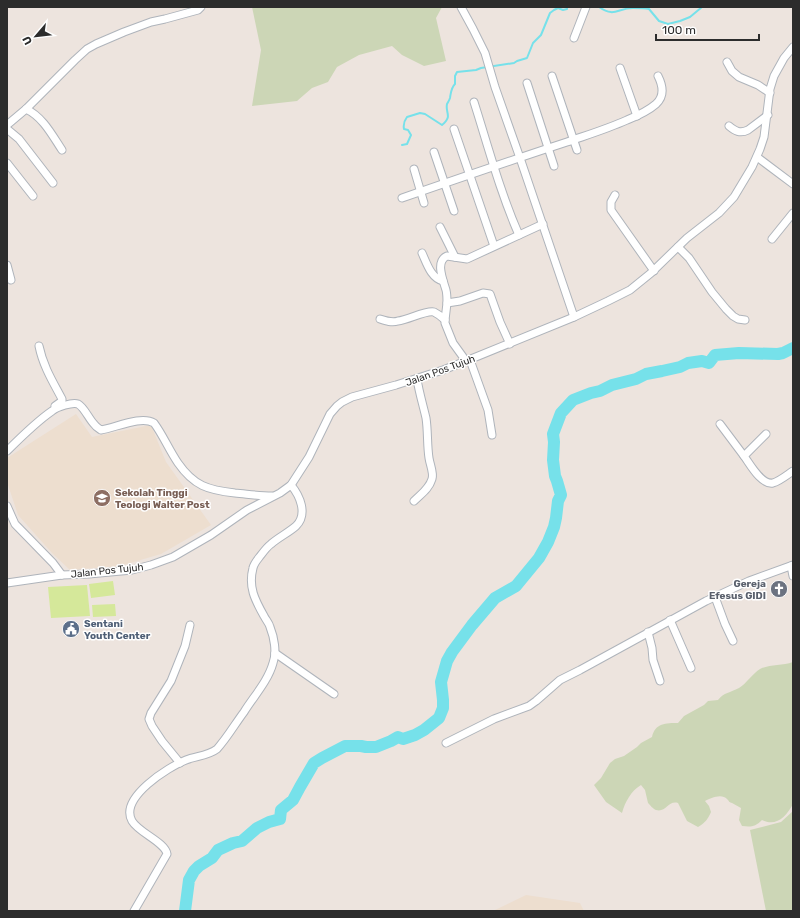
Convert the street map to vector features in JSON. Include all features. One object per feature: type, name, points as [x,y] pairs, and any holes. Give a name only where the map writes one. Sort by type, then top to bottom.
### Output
[{"type":"street","points":[[7,125],[26,109],[87,49],[151,22],[198,10],[201,7]]},
{"type":"street","points":[[460,7],[473,29],[487,60],[574,317]]},
{"type":"street","points":[[574,38],[586,7]]},
{"type":"street","name":"Jalan Pos Tujuh","points":[[7,584],[62,575],[132,570],[161,562],[186,550],[247,510],[280,493],[291,485],[309,457],[330,414],[342,402],[352,397],[416,379],[510,344],[608,302],[630,290],[654,271],[687,238],[719,213],[734,197],[757,157],[764,137],[774,76],[788,52],[793,47]]},
{"type":"street","points":[[727,62],[732,71],[739,77],[758,85],[770,93]]},
{"type":"street","points":[[620,68],[637,116]]},
{"type":"street","points":[[552,76],[577,150]]},
{"type":"street","points":[[402,198],[604,130],[637,116],[657,103],[661,97],[663,90],[662,83],[658,76]]},
{"type":"street","points":[[527,83],[554,166]]},
{"type":"street","points":[[474,102],[494,166],[519,235]]},
{"type":"street","points":[[26,109],[42,121],[62,150]]},
{"type":"street","points":[[729,126],[736,131],[744,132],[768,115]]},
{"type":"street","points":[[7,129],[19,138],[53,183]]},
{"type":"street","points":[[454,129],[494,246]]},
{"type":"street","points":[[434,152],[454,211]]},
{"type":"street","points":[[757,157],[793,184]]},
{"type":"street","points":[[7,162],[32,196]]},
{"type":"street","points":[[414,169],[424,202]]},
{"type":"street","points":[[615,195],[611,202],[611,210],[654,271]]},
{"type":"street","points":[[772,239],[793,213]]},
{"type":"street","points":[[444,320],[447,303],[441,268],[443,259],[447,256],[467,259],[543,224]]},
{"type":"street","points":[[440,227],[455,257]]},
{"type":"street","points":[[678,247],[689,258],[712,292],[726,309],[738,319],[745,320]]},
{"type":"street","points":[[422,254],[431,272],[439,280],[443,281]]},
{"type":"street","points":[[7,265],[11,280]]},
{"type":"street","points":[[447,303],[460,301],[483,293],[490,294],[510,344]]},
{"type":"street","points":[[380,319],[398,322],[422,313],[430,312],[435,313],[444,320],[453,343],[468,360],[488,410],[492,435]]},
{"type":"street","points":[[7,450],[62,401],[50,378],[39,346]]},
{"type":"street","points":[[414,500],[430,485],[433,475],[427,448],[428,432],[426,418],[416,379]]},
{"type":"street","points":[[53,410],[63,406],[78,404],[82,407],[93,423],[101,430],[136,421],[150,421],[154,423],[181,467],[198,483],[214,490],[252,496],[273,496]]},
{"type":"street","points":[[720,424],[761,478],[768,483],[773,483],[793,471]]},
{"type":"street","points":[[744,456],[766,434]]},
{"type":"street","points":[[134,911],[167,854],[155,840],[137,828],[132,821],[131,808],[138,792],[172,767],[186,760],[215,751],[221,745],[265,681],[274,662],[275,653],[273,637],[270,626],[256,602],[252,591],[251,575],[254,564],[264,551],[296,526],[299,521],[303,509],[297,493],[291,485]]},
{"type":"street","points":[[7,506],[15,524],[53,563],[62,575]]},
{"type":"street","points":[[7,523],[15,524]]},
{"type":"street","points":[[446,743],[494,719],[529,706],[563,678],[670,620],[748,581],[792,566],[793,576]]},
{"type":"street","points":[[715,597],[733,642]]},
{"type":"street","points":[[670,620],[691,668]]},
{"type":"street","points":[[180,763],[162,741],[152,726],[150,719],[151,712],[171,681],[185,646],[190,625]]},
{"type":"street","points":[[648,632],[653,660],[660,681]]},
{"type":"street","points":[[275,653],[334,694]]},
{"type":"shaded area","name":"Sekolah Tinggi Teologi Walter Post","points":[[76,414],[92,437],[151,425],[166,462],[211,525],[161,554],[120,566],[70,570],[52,553],[18,515],[7,482],[7,458]]},
{"type":"shaded area","points":[[526,895],[580,903],[584,911],[493,911]]},
{"type":"green space","points":[[252,7],[442,7],[436,18],[446,61],[424,66],[402,55],[392,46],[359,55],[337,67],[328,82],[312,88],[297,101],[252,106],[261,50]]},
{"type":"green space","points":[[113,581],[115,595],[91,598],[89,584]]},
{"type":"green space","points":[[87,585],[90,616],[51,618],[48,587]]},
{"type":"green space","points":[[115,604],[116,616],[93,617],[92,605]]},
{"type":"green space","points":[[793,662],[793,804],[784,817],[780,820],[767,822],[762,820],[753,826],[742,826],[739,820],[741,808],[729,802],[725,797],[719,796],[705,801],[711,812],[706,821],[698,827],[687,821],[678,803],[672,803],[662,810],[654,809],[648,803],[645,790],[641,785],[634,790],[629,797],[622,813],[606,802],[594,785],[601,778],[610,763],[615,759],[624,756],[641,743],[652,737],[653,732],[658,726],[678,723],[684,716],[704,705],[708,701],[718,700],[725,694],[739,688],[760,669],[768,666]]},
{"type":"green space","points":[[793,811],[793,911],[766,911],[750,830],[781,822]]},
{"type":"waterway","points":[[402,145],[407,144],[411,135],[408,130],[404,129],[404,123],[407,117],[420,113],[425,114],[442,125],[445,122],[448,117],[447,104],[455,84],[455,76],[457,72],[514,63],[527,58],[533,43],[541,35],[550,13],[558,8],[563,10],[567,9],[567,7]]},
{"type":"waterway","points":[[599,7],[609,12],[616,12],[628,8],[649,9],[659,21],[668,24],[690,17],[702,7]]},
{"type":"waterway","points":[[185,911],[189,880],[194,871],[212,858],[218,850],[233,843],[242,841],[257,828],[269,822],[280,819],[281,810],[293,800],[314,763],[345,746],[376,747],[398,737],[403,739],[415,735],[439,718],[443,708],[441,682],[447,661],[452,652],[495,598],[516,586],[539,558],[548,542],[554,527],[558,501],[561,495],[555,476],[553,460],[553,434],[561,413],[573,400],[600,391],[612,385],[636,379],[646,374],[680,367],[688,363],[702,361],[709,363],[715,355],[739,353],[778,354],[793,348]]},
{"type":"place","name":"Sekolah Tinggi Teologi Walter Post","points":[[102,498]]},
{"type":"place","name":"Gereja Efesus GIDI","points":[[779,589]]},
{"type":"place","name":"Sentani Youth Center","points":[[71,629]]}]
